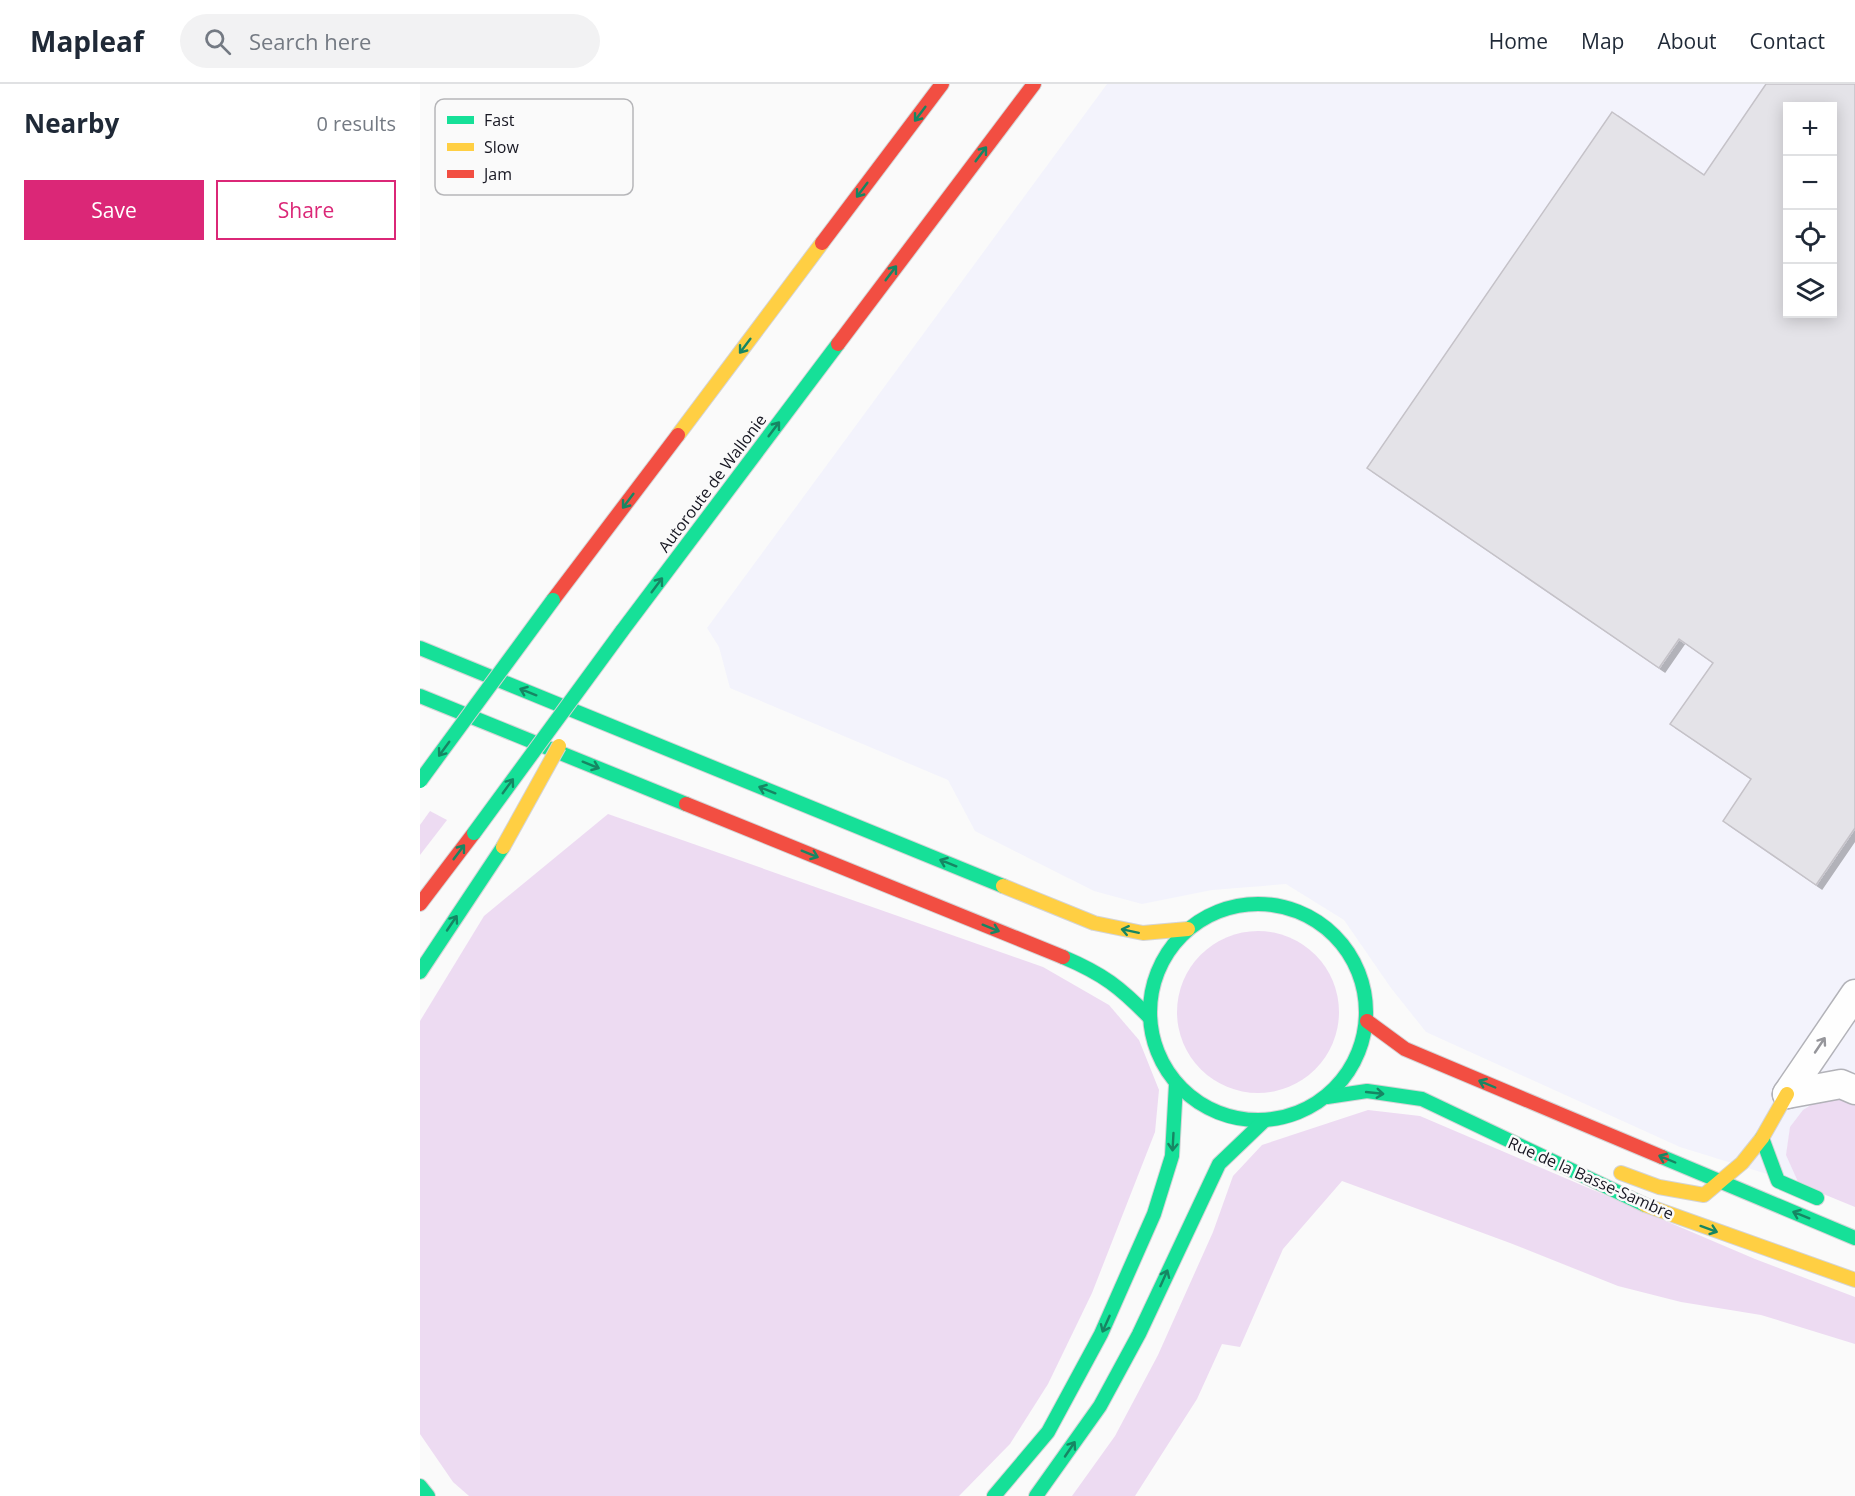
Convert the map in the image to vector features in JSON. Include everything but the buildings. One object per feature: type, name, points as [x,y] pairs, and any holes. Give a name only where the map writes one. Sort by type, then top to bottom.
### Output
[{"type":"highway","points":[[420,781],[553,600],[942,84]]},
{"type":"highway","name":"Autoroute de Wallonie","points":[[420,904],[622,631],[1034,84]]},
{"type":"highway","points":[[420,972],[503,847],[622,631]]},
{"type":"highway","points":[[420,648],[1094,923],[1143,933],[1188,929]]},
{"type":"highway","points":[[420,696],[1092,969],[1123,990],[1150,1018]]},
{"type":"highway","points":[[1255,903],[1291,908],[1324,925],[1349,951],[1364,984],[1367,1021],[1360,1049],[1347,1075],[1327,1096],[1298,1113],[1265,1120],[1232,1117],[1202,1105],[1176,1084],[1163,1064],[1154,1042],[1150,1018],[1153,985],[1157,975],[1166,954],[1188,929],[1219,910],[1255,903]]},
{"type":"highway","points":[[1367,1021],[1406,1049],[1855,1238]]},
{"type":"highway","points":[[994,1496],[1048,1432],[1106,1323],[1154,1214],[1172,1156],[1176,1084]]},
{"type":"highway","name":"Rue de la Basse-Sambre","points":[[1327,1096],[1367,1091],[1422,1100],[1654,1209],[1855,1280]]},
{"type":"highway","points":[[1605,1167],[1659,1187],[1704,1195],[1742,1163],[1762,1138],[1787,1094]]},
{"type":"highway","points":[[1422,1100],[1573,1155]]},
{"type":"highway","points":[[1036,1496],[1100,1406],[1139,1334],[1219,1164],[1265,1120]]},
{"type":"highway","points":[[1762,1138],[1778,1181],[1833,1204]]},
{"type":"highway","points":[[420,1486],[428,1496]]},
{"type":"street","points":[[1787,1094],[1855,994]]},
{"type":"street","points":[[1787,1094],[1841,1084],[1855,1090]]},
{"type":"shaded area","points":[[1107,84],[1855,84],[1855,1205],[1799,1184],[1680,1147],[1426,1032],[1391,988],[1344,920],[1286,884],[1212,890],[1142,904],[1094,891],[975,831],[948,780],[730,688],[719,647],[707,628]]},
{"type":"shaded area","points":[[430,811],[447,820],[420,855],[420,825]]},
{"type":"shaded area","points":[[608,814],[1043,967],[1109,1005],[1139,1040],[1159,1090],[1155,1132],[1092,1293],[1048,1384],[1010,1444],[959,1496],[469,1496],[453,1482],[420,1434],[420,1021],[484,916]]},
{"type":"shaded area","points":[[1258,931],[1274,932],[1289,937],[1316,954],[1333,981],[1338,996],[1338,1028],[1333,1043],[1316,1070],[1289,1087],[1274,1092],[1258,1093],[1242,1092],[1227,1087],[1200,1070],[1183,1043],[1178,1028],[1177,1012],[1178,996],[1183,981],[1200,954],[1227,937],[1242,932]]},
{"type":"shaded area","points":[[1822,1098],[1855,1101],[1855,1207],[1799,1184],[1786,1155],[1790,1127],[1803,1110]]},
{"type":"shaded area","points":[[1368,1110],[1420,1116],[1755,1259],[1855,1297],[1855,1344],[1761,1315],[1681,1302],[1618,1286],[1342,1181],[1283,1249],[1240,1347],[1222,1344],[1197,1399],[1135,1496],[1072,1496],[1115,1436],[1158,1355],[1213,1232],[1233,1176],[1262,1145]]},
{"type":"traffic: fast","points":[[622,631],[838,344]]},
{"type":"traffic: fast","points":[[420,781],[553,600]]},
{"type":"traffic: fast","points":[[474,833],[622,631]]},
{"type":"traffic: fast","points":[[420,648],[1003,886]]},
{"type":"traffic: fast","points":[[420,696],[686,804]]},
{"type":"traffic: fast","points":[[420,972],[503,847]]},
{"type":"traffic: fast","points":[[1258,904],[1279,906],[1299,912],[1318,922],[1334,936],[1348,952],[1358,971],[1364,991],[1366,1012],[1364,1033],[1358,1053],[1348,1072],[1334,1088],[1318,1102],[1299,1112],[1279,1118],[1258,1120],[1237,1118],[1217,1112],[1198,1102],[1182,1088],[1168,1072],[1158,1053],[1152,1033],[1150,1012],[1152,991],[1158,971],[1168,952],[1182,936],[1198,922],[1217,912],[1237,906],[1258,904]]},
{"type":"traffic: fast","points":[[1063,957],[1110,982],[1150,1018]]},
{"type":"traffic: fast","points":[[994,1496],[1048,1432],[1101,1334],[1154,1214],[1172,1156],[1176,1084]]},
{"type":"traffic: fast","points":[[1327,1097],[1367,1091],[1422,1099],[1645,1205]]},
{"type":"traffic: fast","points":[[1036,1496],[1100,1406],[1139,1334],[1219,1164],[1265,1120]]},
{"type":"traffic: fast","points":[[1762,1138],[1778,1181],[1817,1198]]},
{"type":"traffic: fast","points":[[1662,1157],[1855,1238]]},
{"type":"traffic: fast","points":[[420,1486],[428,1496]]},
{"type":"traffic: slow","points":[[678,435],[822,243]]},
{"type":"traffic: slow","points":[[503,847],[559,746]]},
{"type":"traffic: slow","points":[[1003,886],[1094,923],[1143,933],[1188,929]]},
{"type":"traffic: slow","points":[[1621,1173],[1659,1187],[1704,1195],[1742,1163],[1762,1138],[1787,1094]]},
{"type":"traffic: slow","points":[[1645,1205],[1855,1280]]},
{"type":"traffic: jam","points":[[822,243],[942,84]]},
{"type":"traffic: jam","points":[[838,344],[1034,84]]},
{"type":"traffic: jam","points":[[553,600],[678,435]]},
{"type":"traffic: jam","points":[[686,804],[1063,957]]},
{"type":"traffic: jam","points":[[420,904],[474,833]]},
{"type":"traffic: jam","points":[[1367,1021],[1405,1049],[1662,1157]]}]
